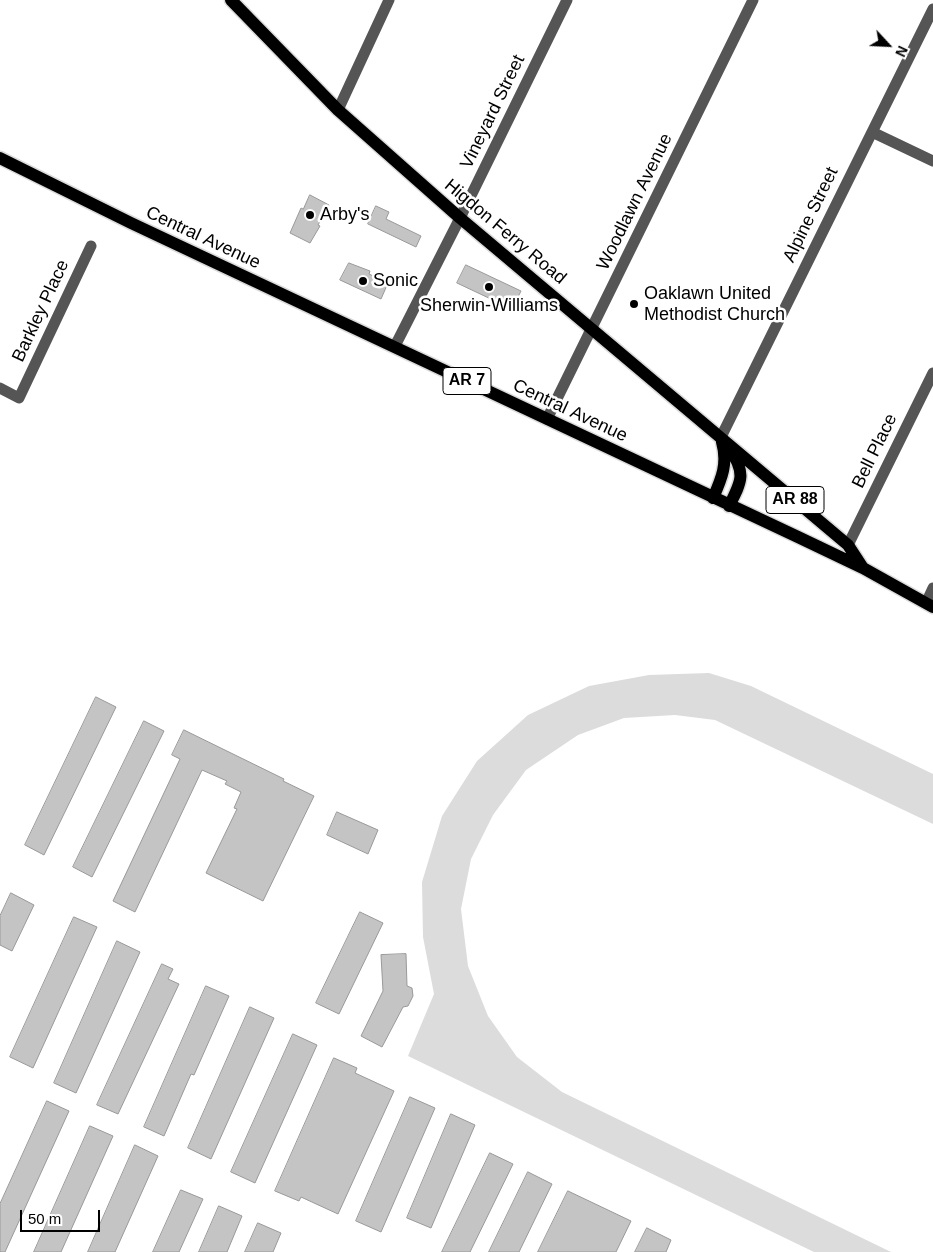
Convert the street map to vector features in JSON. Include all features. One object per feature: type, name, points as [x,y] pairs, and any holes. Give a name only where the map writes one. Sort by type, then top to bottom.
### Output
[{"type":"main road","name":"Higdon Ferry Road","points":[[231,0],[338,110],[460,218],[721,437]]},
{"type":"main road","name":"Central Avenue","points":[[0,158],[131,223],[863,568],[929,605]]},
{"type":"main road","points":[[713,498],[723,472],[726,455],[721,437]]},
{"type":"main road","points":[[721,437],[738,460],[741,472],[741,482],[729,506]]},
{"type":"main road","name":"AR 88","points":[[721,437],[848,545],[863,568]]},
{"type":"street","points":[[338,110],[389,0]]},
{"type":"street","name":"Vineyard Street","points":[[395,346],[567,0]]},
{"type":"street","name":"Woodlawn Avenue","points":[[547,419],[753,0]]},
{"type":"street","name":"Alpine Street","points":[[721,437],[933,9]]},
{"type":"street","points":[[872,132],[933,161]]},
{"type":"street","name":"Barkley Place","points":[[0,388],[19,398],[91,246]]},
{"type":"street","name":"Bell Place","points":[[848,545],[933,373]]},
{"type":"street","points":[[929,605],[933,588]]},
{"type":"shaded area","points":[[709,673],[751,686],[933,774],[933,824],[715,720],[675,715],[624,718],[578,735],[526,770],[493,815],[471,859],[461,909],[468,966],[488,1016],[517,1057],[562,1092],[891,1252],[814,1252],[408,1056],[434,994],[423,937],[422,882],[442,816],[477,761],[528,715],[589,686],[649,675]]},
{"type":"building","name":"Arby's","points":[[310,195],[329,205],[310,243],[290,233],[301,208],[303,209]]},
{"type":"building","points":[[376,206],[389,212],[386,219],[421,236],[416,247],[368,224]]},
{"type":"building","name":"Sonic","points":[[349,263],[370,271],[369,274],[388,283],[381,299],[340,280]]},
{"type":"building","name":"Sherwin-Williams","points":[[466,265],[521,291],[512,309],[457,283]]},
{"type":"building","points":[[96,697],[116,707],[44,855],[25,845]]},
{"type":"building","points":[[144,721],[164,731],[92,877],[73,867]]},
{"type":"building","points":[[184,730],[284,779],[283,781],[314,796],[263,901],[206,873],[237,809],[234,808],[241,792],[225,784],[227,781],[202,770],[135,912],[113,901],[180,759],[172,755]]},
{"type":"building","points":[[337,812],[378,830],[368,854],[327,835]]},
{"type":"building","points":[[11,893],[34,905],[12,951],[0,945],[0,916]]},
{"type":"building","points":[[360,912],[383,923],[339,1014],[316,1003]]},
{"type":"building","points":[[74,917],[97,927],[33,1068],[10,1057]]},
{"type":"building","points":[[117,941],[140,952],[76,1093],[54,1083]]},
{"type":"building","points":[[406,954],[407,986],[412,988],[413,996],[408,1006],[403,1007],[382,1047],[361,1036],[383,991],[381,955]]},
{"type":"building","points":[[162,964],[173,969],[168,979],[179,984],[118,1114],[97,1105]]},
{"type":"building","points":[[206,986],[229,996],[194,1075],[191,1074],[164,1136],[144,1127]]},
{"type":"building","points":[[250,1007],[274,1018],[211,1159],[188,1148]]},
{"type":"building","points":[[293,1034],[317,1045],[255,1183],[231,1172]]},
{"type":"building","points":[[334,1058],[357,1068],[355,1073],[394,1091],[338,1214],[301,1197],[299,1201],[275,1191]]},
{"type":"building","points":[[410,1097],[435,1108],[381,1232],[356,1221]]},
{"type":"building","points":[[47,1101],[69,1111],[5,1252],[0,1252],[0,1204]]},
{"type":"building","points":[[451,1114],[475,1125],[431,1228],[407,1218]]},
{"type":"building","points":[[90,1126],[113,1136],[61,1252],[34,1252]]},
{"type":"building","points":[[135,1145],[158,1156],[115,1252],[88,1252]]},
{"type":"building","points":[[490,1153],[513,1164],[470,1252],[442,1252]]},
{"type":"building","points":[[528,1172],[552,1184],[519,1252],[489,1252]]},
{"type":"building","points":[[181,1190],[203,1199],[179,1252],[153,1252]]},
{"type":"building","points":[[568,1191],[631,1221],[616,1252],[538,1252]]},
{"type":"building","points":[[219,1206],[242,1216],[227,1252],[199,1252]]},
{"type":"building","points":[[258,1223],[281,1233],[273,1252],[245,1252]]},
{"type":"building","points":[[647,1228],[671,1240],[666,1252],[635,1252]]},
{"type":"place","name":"Arby's","points":[[310,215]]},
{"type":"place","name":"Sonic","points":[[363,281]]},
{"type":"place","name":"Sherwin-Williams","points":[[489,287]]},
{"type":"place","name":"Oaklawn United Methodist Church","points":[[634,304]]}]
